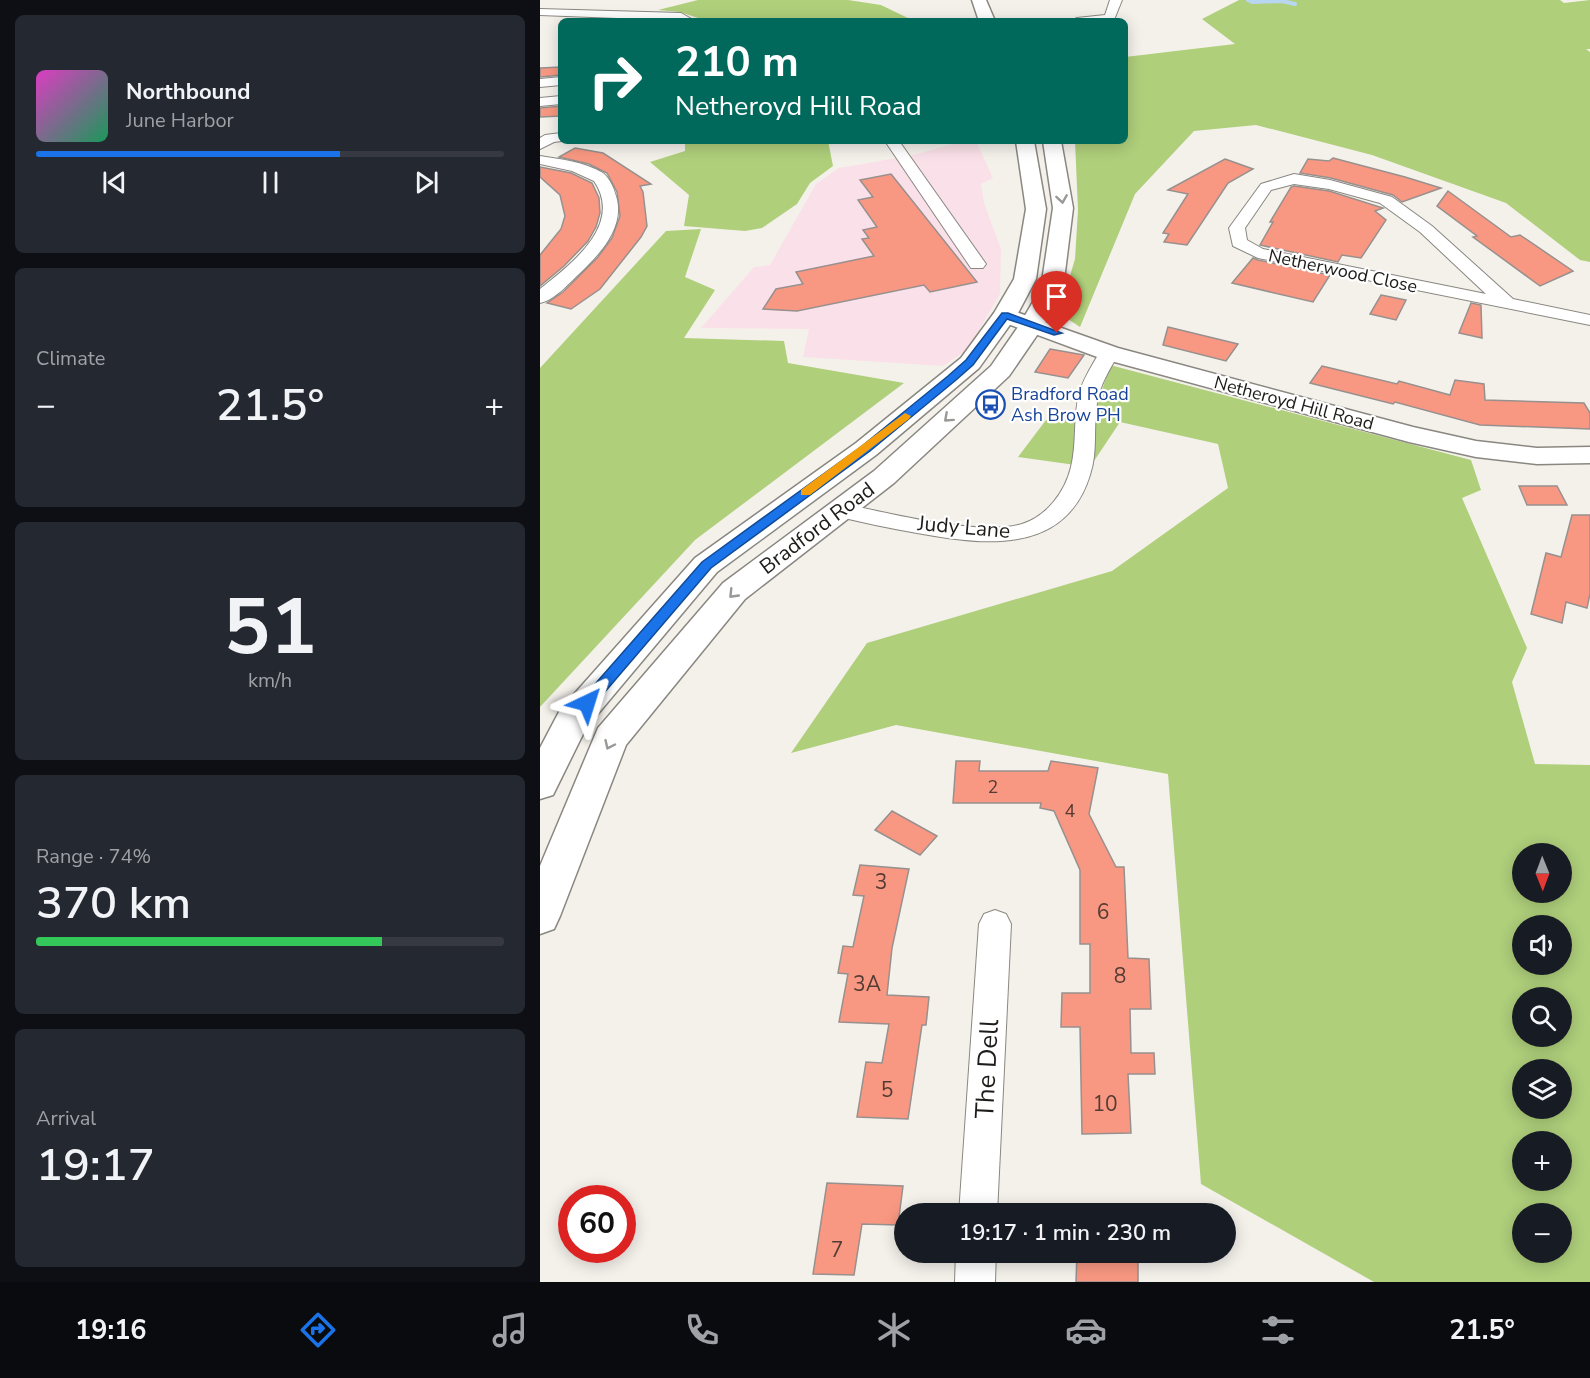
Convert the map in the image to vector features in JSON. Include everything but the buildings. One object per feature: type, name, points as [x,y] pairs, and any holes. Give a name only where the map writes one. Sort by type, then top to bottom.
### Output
[{"type":"main road","points":[[979,0],[986,18]]},
{"type":"main road","name":"Bradford Road","points":[[540,916],[611,738],[734,591],[884,477],[1000,371],[1018,320],[1036,209],[1025,144]]},
{"type":"main road","name":"Bradford Road","points":[[540,784],[572,720],[706,565],[866,448],[970,363],[1052,288],[1064,208],[1053,144]]},
{"type":"main road","name":"Netheroyd Hill Road","points":[[1018,320],[1109,353],[1409,434],[1476,449],[1537,456],[1590,455]]},
{"type":"main road","points":[[970,363],[1000,371]]},
{"type":"street","points":[[598,13],[611,0]]},
{"type":"street","points":[[1110,18],[1116,0]]},
{"type":"street","points":[[540,12],[681,16],[684,18]]},
{"type":"street","points":[[540,83],[558,81]]},
{"type":"street","points":[[540,102],[558,100]]},
{"type":"street","points":[[540,145],[550,138],[558,137]]},
{"type":"street","points":[[894,144],[977,264]]},
{"type":"street","points":[[540,160],[562,164],[600,178],[612,197],[613,217],[599,243],[540,298]]},
{"type":"street","name":"Netherwood Close","points":[[1509,305],[1426,229],[1386,201],[1330,184],[1294,179],[1266,187],[1238,228],[1239,242],[1258,254],[1509,305],[1590,320]]},
{"type":"street","name":"Judy Lane","points":[[840,510],[957,531],[1008,534],[1024,532],[1040,524],[1072,493],[1080,474],[1089,394],[1109,353]]},
{"type":"street","name":"The Dell","points":[[979,1203],[995,924]]},
{"type":"street","points":[[975,1282],[976,1263]]},
{"type":"shaded area","points":[[953,144],[977,144],[993,178],[981,184],[984,203],[1001,249],[1000,294],[968,349],[943,366],[803,357],[809,329],[701,328],[754,267],[770,265],[816,184],[839,168],[909,156]]},
{"type":"green space","points":[[698,0],[848,0],[881,5],[908,18],[698,18],[680,12],[658,10]]},
{"type":"green space","points":[[1239,0],[1560,0],[1564,3],[1590,0],[1590,49],[1586,49],[1590,52],[1590,262],[1580,260],[1506,203],[1372,155],[1256,125],[1194,131],[1135,194],[1080,327],[1059,313],[1075,259],[1078,210],[1075,144],[1128,144],[1128,57],[1235,44],[1202,19]]},
{"type":"green space","points":[[685,144],[829,144],[833,166],[810,183],[797,204],[762,228],[745,231],[684,226],[689,195],[650,162],[685,151]]},
{"type":"green space","points":[[701,229],[685,277],[715,290],[684,338],[784,341],[788,363],[904,383],[695,540],[540,707],[540,368],[666,231]]},
{"type":"green space","points":[[1110,365],[1471,460],[1481,490],[1462,498],[1527,648],[1512,682],[1535,764],[1590,765],[1590,1282],[1374,1282],[1201,1184],[1168,774],[896,725],[791,753],[867,643],[1112,571],[1228,488],[1218,444],[1120,422],[1090,467],[1018,457],[1046,420],[1094,415]]},
{"type":"waterway","points":[[1248,0],[1252,2],[1282,1],[1295,4]]},
{"type":"slow traffic","points":[[806,493],[905,416]]},
{"type":"place","name":"Bradford Road Ash Brow PH","points":[[990,404]]},
{"type":"route","points":[[587,703],[706,565],[866,448],[970,363],[1005,315],[1057,333]]}]
